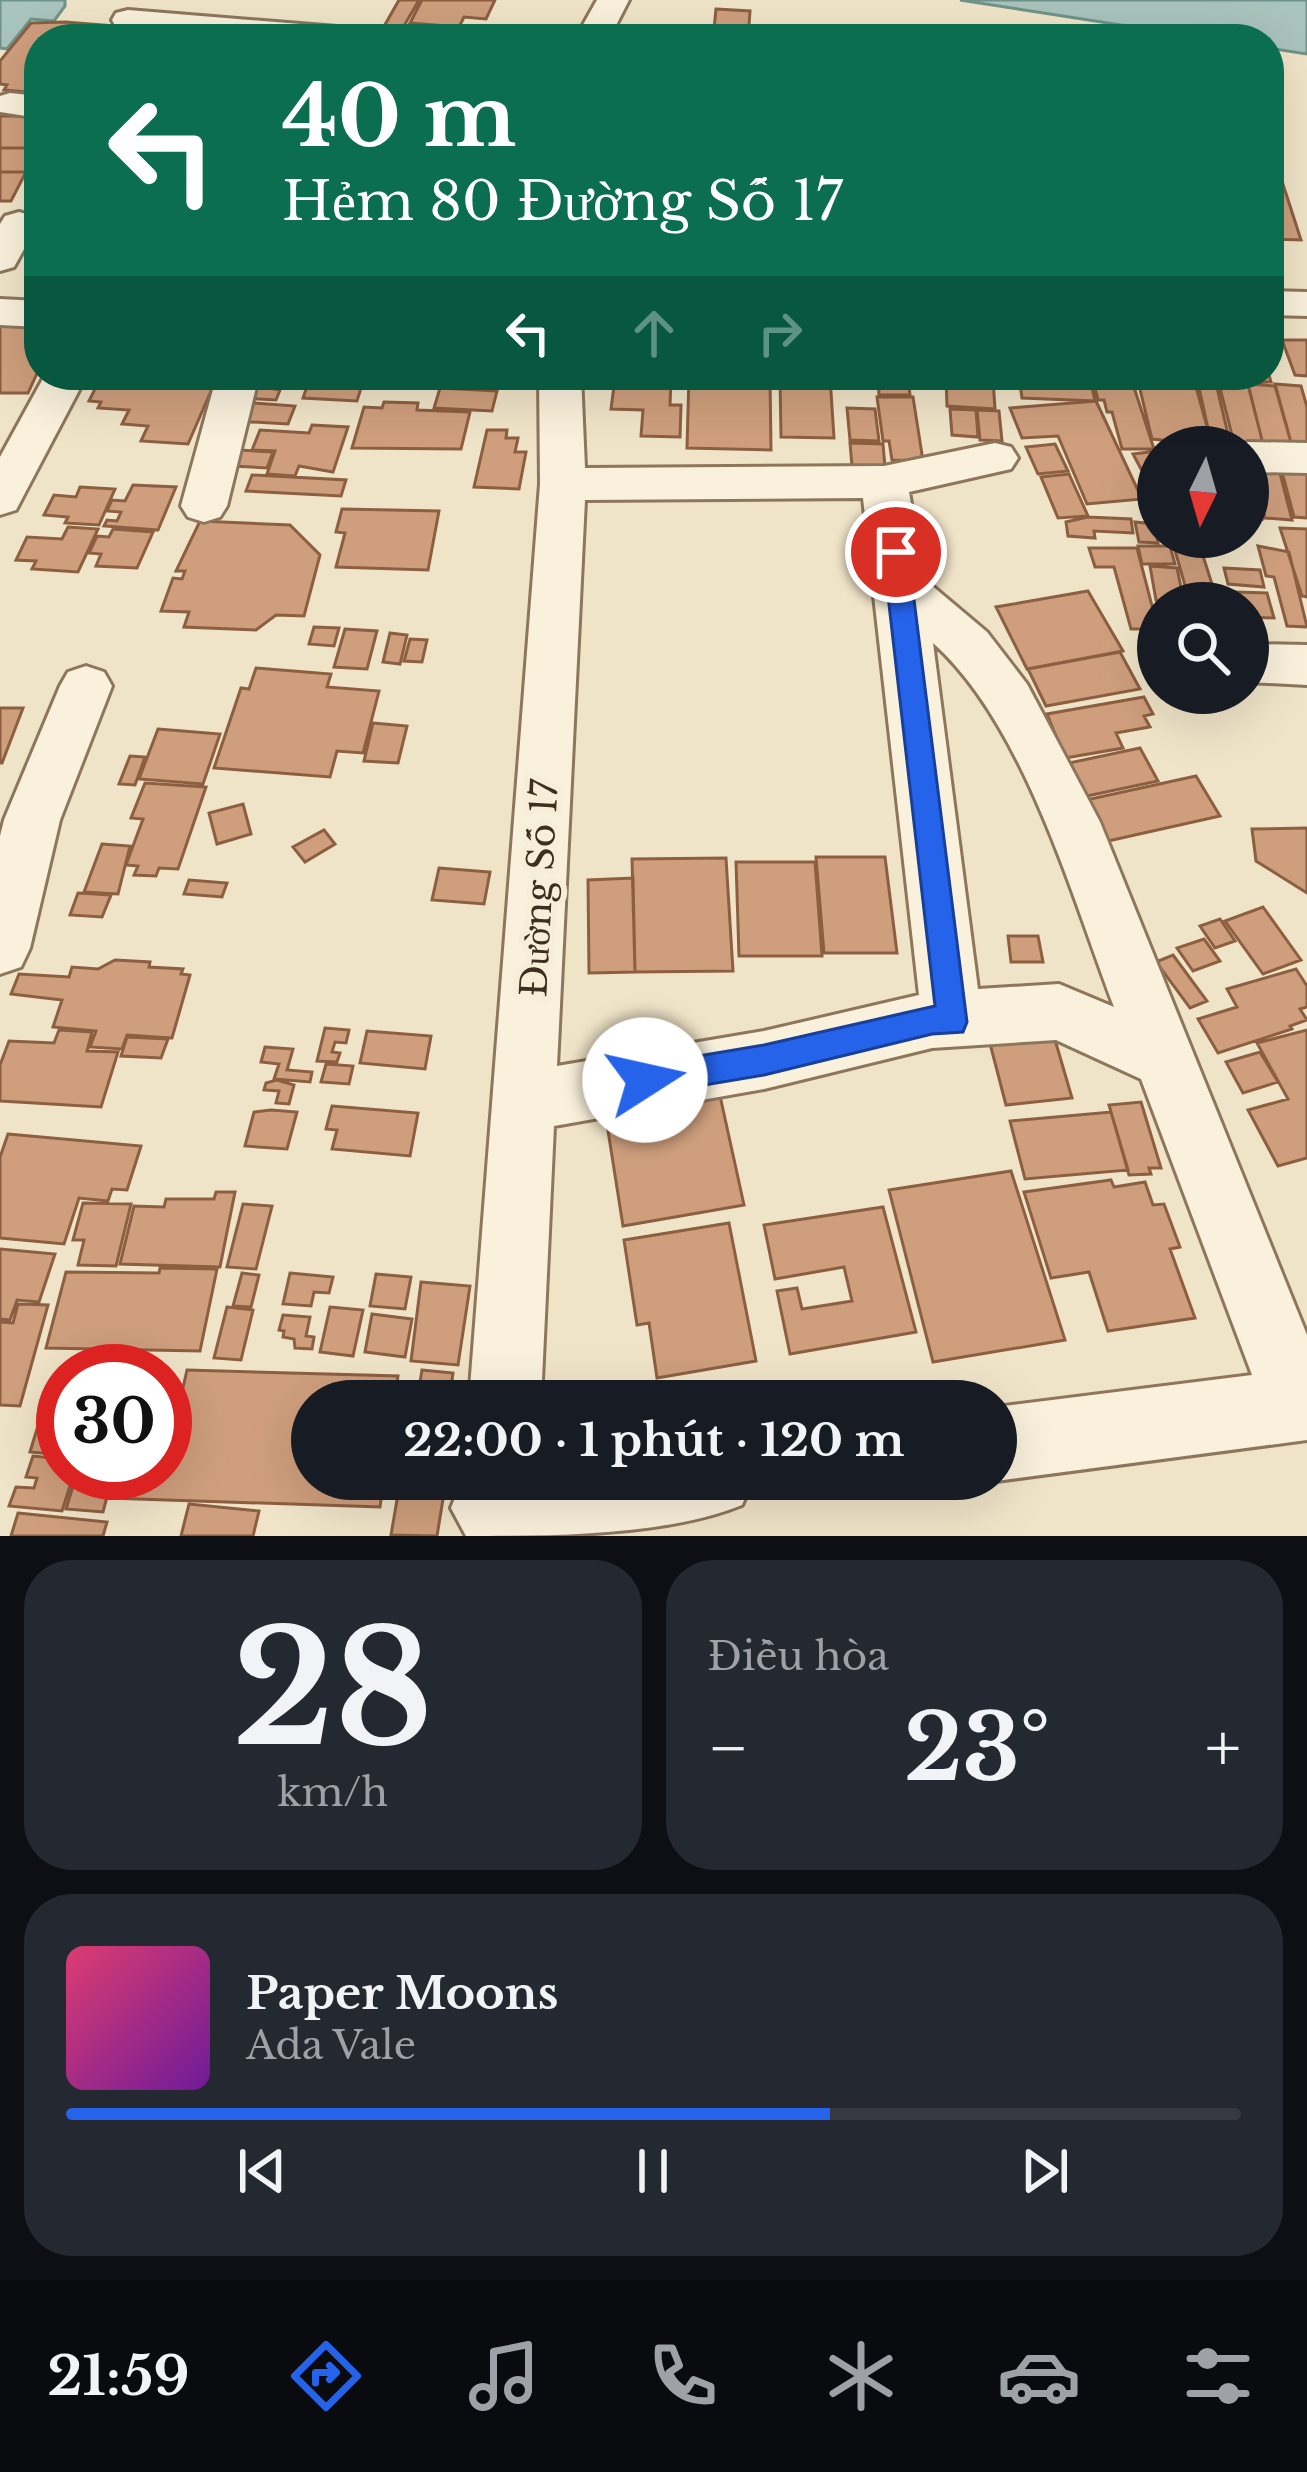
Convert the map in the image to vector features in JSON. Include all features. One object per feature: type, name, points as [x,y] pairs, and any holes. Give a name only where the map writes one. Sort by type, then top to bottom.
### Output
[{"type":"street","points":[[128,20],[177,24]]},
{"type":"street","points":[[0,260],[20,224]]},
{"type":"street","points":[[0,499],[58,390]]},
{"type":"street","points":[[204,506],[234,390]]},
{"type":"street","name":"Đường Số 17","points":[[506,1380],[562,484],[560,390]]},
{"type":"street","points":[[1269,457],[1307,458]]},
{"type":"street","points":[[562,484],[884,482],[995,458]]},
{"type":"street","points":[[884,482],[901,587],[952,1022]]},
{"type":"street","points":[[901,587],[969,646],[1009,698],[1072,823],[1161,1058],[1303,1405],[1017,1441]]},
{"type":"street","points":[[1269,664],[1307,665]]},
{"type":"street","points":[[0,948],[16,820],[86,686]]},
{"type":"street","points":[[526,1101],[764,1060],[932,1020],[1059,1012],[1161,1058]]},
{"type":"street","points":[[489,1508],[552,1500]]},
{"type":"water","points":[[0,0],[65,0],[54,21],[31,19],[7,49],[0,48]]},
{"type":"water","points":[[960,0],[1307,0],[1307,54],[1284,50],[1284,24],[1114,24]]},
{"type":"building","points":[[399,0],[419,0],[405,24],[385,24]]},
{"type":"building","points":[[422,0],[495,0],[486,19],[464,17],[460,24],[410,23]]},
{"type":"building","points":[[716,9],[750,11],[749,24],[714,24]]},
{"type":"building","points":[[24,32],[24,92],[4,90],[7,85],[0,84],[0,61]]},
{"type":"building","points":[[0,116],[24,116],[24,148],[0,148]]},
{"type":"building","points":[[0,148],[24,148],[24,172],[0,172]]},
{"type":"building","points":[[0,172],[24,172],[11,201],[0,201]]},
{"type":"building","points":[[1284,187],[1301,240],[1284,239]]},
{"type":"building","points":[[0,323],[24,324],[24,390],[29,390],[0,393]]},
{"type":"building","points":[[1284,340],[1307,340],[1307,376],[1295,375]]},
{"type":"building","points":[[1284,385],[1301,386],[1307,407],[1307,447],[1292,446],[1277,390],[1284,390]]},
{"type":"building","points":[[94,390],[211,390],[188,444],[141,441],[148,426],[122,424],[129,410],[98,408],[101,402],[89,401]]},
{"type":"building","points":[[245,390],[280,390],[276,400],[242,398]]},
{"type":"building","points":[[306,390],[360,390],[357,401],[303,398]]},
{"type":"building","points":[[439,390],[497,391],[492,411],[434,408]]},
{"type":"building","points":[[613,390],[671,390],[670,405],[681,405],[680,437],[641,436],[643,410],[611,409]]},
{"type":"building","points":[[689,390],[770,390],[771,450],[687,448]]},
{"type":"building","points":[[780,390],[831,390],[834,438],[781,437]]},
{"type":"building","points":[[879,390],[909,390],[910,395],[879,395]]},
{"type":"building","points":[[946,390],[994,390],[995,409],[947,406]]},
{"type":"building","points":[[1021,390],[1093,390],[1095,401],[1022,398]]},
{"type":"building","points":[[1096,390],[1135,390],[1147,426],[1137,426],[1137,449],[1122,449],[1104,400],[1098,400]]},
{"type":"building","points":[[1140,390],[1197,390],[1207,426],[1149,426]]},
{"type":"building","points":[[1200,390],[1217,390],[1226,426],[1207,426]]},
{"type":"building","points":[[1221,390],[1249,390],[1258,426],[1230,426]]},
{"type":"building","points":[[1250,390],[1276,390],[1292,446],[1269,444],[1269,426],[1258,426]]},
{"type":"building","points":[[877,397],[913,397],[923,461],[892,460],[889,441],[883,441]]},
{"type":"building","points":[[1096,401],[1137,488],[1137,499],[1087,504],[1058,436],[1022,438],[1010,408]]},
{"type":"building","points":[[242,402],[295,406],[288,424],[234,421]]},
{"type":"building","points":[[384,402],[418,403],[417,410],[470,412],[461,449],[352,448],[364,407],[382,408]]},
{"type":"building","points":[[847,408],[875,409],[879,441],[850,440]]},
{"type":"building","points":[[950,409],[976,410],[978,437],[952,435]]},
{"type":"building","points":[[977,410],[999,411],[1002,441],[980,440]]},
{"type":"building","points":[[312,425],[348,427],[333,472],[299,466],[295,476],[267,474],[275,451],[252,450],[260,430],[309,433]]},
{"type":"building","points":[[487,430],[507,430],[506,438],[518,438],[515,452],[526,452],[519,489],[474,487]]},
{"type":"building","points":[[850,443],[883,444],[885,467],[852,466]]},
{"type":"building","points":[[1055,444],[1068,471],[1038,474],[1026,447]]},
{"type":"building","points":[[239,450],[273,452],[267,468],[233,466]]},
{"type":"building","points":[[1278,457],[1307,465],[1307,518],[1294,517]]},
{"type":"building","points":[[1269,458],[1276,458],[1292,520],[1269,518]]},
{"type":"building","points":[[1069,474],[1088,516],[1058,518],[1041,477]]},
{"type":"building","points":[[252,475],[346,480],[341,496],[246,491]]},
{"type":"building","points":[[133,485],[176,487],[158,530],[104,526],[107,520],[117,521],[121,512],[107,511],[112,500],[125,501]]},
{"type":"building","points":[[80,487],[115,489],[99,525],[65,523],[68,517],[44,515],[54,495],[76,497]]},
{"type":"building","points":[[342,509],[439,511],[428,570],[336,567],[345,533],[336,532]]},
{"type":"building","points":[[1088,517],[1131,519],[1133,533],[1094,531],[1095,538],[1068,536],[1066,522]]},
{"type":"building","points":[[200,521],[290,525],[320,555],[304,616],[276,615],[256,630],[184,627],[189,612],[161,611],[173,578],[182,579],[185,571],[176,571]]},
{"type":"building","points":[[68,527],[98,529],[78,572],[32,569],[36,561],[16,560],[27,537],[62,539]]},
{"type":"building","points":[[1280,528],[1307,529],[1307,597],[1302,596]]},
{"type":"building","points":[[113,529],[153,532],[137,568],[96,566],[101,554],[89,553],[97,536],[109,537]]},
{"type":"building","points":[[1089,548],[1137,548],[1146,582],[1137,582],[1137,629],[1131,629],[1114,567],[1095,567]]},
{"type":"building","points":[[1269,548],[1289,552],[1307,627],[1287,626],[1274,577],[1266,576],[1261,558],[1269,558]]},
{"type":"building","points":[[1141,558],[1173,558],[1175,564],[1142,564]]},
{"type":"building","points":[[1177,558],[1204,558],[1211,582],[1184,582]]},
{"type":"building","points":[[1150,566],[1177,568],[1180,582],[1153,582]]},
{"type":"building","points":[[1224,568],[1260,570],[1263,582],[1228,582]]},
{"type":"building","points":[[1088,591],[1123,651],[1027,669],[996,607]]},
{"type":"building","points":[[314,627],[339,628],[334,646],[309,644]]},
{"type":"building","points":[[345,629],[377,631],[367,669],[334,667]]},
{"type":"building","points":[[390,633],[407,635],[400,664],[383,662]]},
{"type":"building","points":[[410,639],[427,640],[422,662],[404,661]]},
{"type":"building","points":[[1120,652],[1137,690],[1046,706],[1028,669]]},
{"type":"building","points":[[256,668],[331,674],[327,687],[379,691],[363,753],[337,751],[330,777],[214,768],[241,688],[249,689]]},
{"type":"building","points":[[1137,698],[1137,714],[1153,714],[1144,716],[1150,727],[1116,733],[1123,748],[1065,758],[1047,714]]},
{"type":"building","points":[[0,708],[23,708],[2,763],[0,763]]},
{"type":"building","points":[[373,723],[407,726],[398,763],[364,761]]},
{"type":"building","points":[[158,729],[220,734],[203,784],[139,779]]},
{"type":"building","points":[[1140,748],[1158,781],[1087,796],[1069,763]]},
{"type":"building","points":[[130,756],[145,757],[135,785],[119,784]]},
{"type":"building","points":[[1196,776],[1220,816],[1108,841],[1086,800]]},
{"type":"building","points":[[145,783],[206,787],[178,869],[159,868],[156,876],[134,875],[138,866],[126,865],[143,819],[131,818]]},
{"type":"building","points":[[243,804],[251,834],[217,844],[209,813]]},
{"type":"building","points":[[1307,828],[1307,893],[1256,861],[1252,829]]},
{"type":"building","points":[[324,830],[335,844],[305,862],[293,847]]},
{"type":"building","points":[[102,844],[130,846],[118,894],[84,892]]},
{"type":"building","points":[[816,857],[885,857],[897,953],[824,953]]},
{"type":"building","points":[[726,858],[733,971],[635,972],[632,859]]},
{"type":"building","points":[[736,862],[815,862],[822,956],[739,956]]},
{"type":"building","points":[[439,868],[490,872],[484,904],[432,900]]},
{"type":"building","points":[[633,878],[635,972],[589,973],[588,880]]},
{"type":"building","points":[[189,880],[227,883],[222,897],[184,894]]},
{"type":"building","points":[[78,893],[111,895],[102,917],[70,915]]},
{"type":"building","points":[[1263,907],[1301,960],[1263,974],[1225,921]]},
{"type":"building","points":[[1220,919],[1235,941],[1215,948],[1200,926]]},
{"type":"building","points":[[1008,936],[1038,936],[1043,962],[1011,962]]},
{"type":"building","points":[[1204,939],[1220,961],[1193,971],[1177,948]]},
{"type":"building","points":[[1173,955],[1207,1001],[1190,1008],[1156,962]]},
{"type":"building","points":[[115,960],[150,962],[149,967],[183,969],[181,974],[190,975],[172,1038],[127,1035],[122,1049],[90,1047],[96,1031],[53,1027],[62,1000],[11,994],[19,974],[69,977],[72,967],[98,969]]},
{"type":"building","points":[[1296,969],[1307,986],[1307,1007],[1300,1009],[1307,1020],[1218,1053],[1198,1019],[1237,1007],[1227,989]]},
{"type":"building","points":[[1051,1026],[1072,1098],[1006,1105],[987,1032]]},
{"type":"building","points":[[325,1028],[349,1030],[346,1043],[335,1042],[332,1052],[340,1053],[337,1062],[317,1061]]},
{"type":"building","points":[[59,1030],[92,1032],[87,1051],[118,1052],[101,1107],[0,1101],[0,1065],[9,1041],[54,1043]]},
{"type":"building","points":[[1307,1030],[1307,1158],[1278,1166],[1248,1110],[1288,1099],[1257,1043]]},
{"type":"building","points":[[367,1031],[431,1036],[425,1069],[360,1063]]},
{"type":"building","points":[[127,1037],[168,1039],[161,1058],[121,1056]]},
{"type":"building","points":[[265,1047],[293,1049],[287,1070],[312,1072],[310,1082],[274,1079],[279,1064],[261,1062]]},
{"type":"building","points":[[1260,1052],[1278,1082],[1243,1093],[1226,1062]]},
{"type":"building","points":[[326,1064],[353,1066],[349,1084],[321,1082]]},
{"type":"building","points":[[715,1073],[744,1205],[623,1226],[604,1105]]},
{"type":"building","points":[[277,1080],[294,1085],[289,1104],[276,1103],[279,1091],[264,1090],[266,1083]]},
{"type":"building","points":[[1141,1102],[1161,1168],[1149,1168],[1151,1174],[1129,1175],[1109,1105]]},
{"type":"building","points":[[332,1106],[418,1113],[410,1156],[332,1149],[337,1130],[326,1129]]},
{"type":"building","points":[[254,1112],[297,1112],[287,1149],[245,1146]]},
{"type":"building","points":[[1111,1112],[1128,1170],[1025,1179],[1010,1121]]},
{"type":"building","points":[[8,1134],[141,1146],[127,1190],[112,1189],[108,1201],[79,1198],[64,1244],[0,1238],[0,1157]]},
{"type":"building","points":[[1011,1171],[1065,1340],[933,1362],[889,1190]]},
{"type":"building","points":[[1111,1180],[1114,1187],[1145,1182],[1153,1205],[1164,1204],[1180,1247],[1170,1249],[1195,1318],[1108,1331],[1089,1272],[1051,1278],[1024,1192]]},
{"type":"building","points":[[216,1192],[235,1192],[220,1267],[120,1264],[134,1206],[164,1207],[166,1199],[214,1199]]},
{"type":"building","points":[[83,1203],[131,1204],[116,1266],[78,1265],[84,1240],[73,1240]]},
{"type":"building","points":[[243,1204],[272,1206],[256,1269],[227,1267]]},
{"type":"building","points":[[883,1207],[916,1332],[790,1354],[777,1291],[797,1288],[802,1309],[852,1301],[844,1267],[775,1279],[764,1225]]},
{"type":"building","points":[[729,1223],[756,1361],[657,1378],[649,1323],[637,1325],[624,1240]]},
{"type":"building","points":[[0,1249],[55,1254],[39,1302],[17,1300],[10,1320],[0,1319]]},
{"type":"building","points":[[160,1268],[217,1269],[200,1351],[192,1351],[192,1344],[47,1344],[66,1272],[159,1273]]},
{"type":"building","points":[[242,1273],[259,1275],[251,1307],[233,1306]]},
{"type":"building","points":[[290,1273],[333,1277],[329,1293],[314,1292],[311,1306],[283,1304]]},
{"type":"building","points":[[376,1274],[411,1277],[405,1309],[370,1306]]},
{"type":"building","points":[[421,1282],[470,1286],[458,1365],[411,1361]]},
{"type":"building","points":[[18,1304],[48,1305],[20,1406],[0,1405],[0,1322],[13,1323]]},
{"type":"building","points":[[227,1307],[253,1310],[241,1360],[214,1358]]},
{"type":"building","points":[[330,1307],[363,1310],[353,1356],[320,1352]]},
{"type":"building","points":[[372,1314],[412,1319],[405,1357],[365,1352]]},
{"type":"building","points":[[283,1315],[310,1317],[306,1336],[314,1337],[312,1349],[295,1348],[294,1339],[283,1337],[284,1331],[279,1330]]},
{"type":"building","points":[[192,1370],[398,1376],[397,1380],[291,1380],[291,1500],[381,1500],[380,1507],[169,1500],[192,1500]]},
{"type":"building","points":[[422,1370],[453,1373],[452,1380],[420,1380]]},
{"type":"building","points":[[33,1456],[36,1456],[36,1478],[26,1477]]},
{"type":"building","points":[[36,1481],[36,1500],[65,1500],[62,1511],[9,1506],[16,1487],[34,1488]]},
{"type":"building","points":[[69,1500],[106,1500],[103,1512],[66,1509]]},
{"type":"building","points":[[397,1500],[443,1500],[437,1536],[391,1535]]},
{"type":"building","points":[[189,1504],[259,1511],[253,1536],[181,1536]]},
{"type":"building","points":[[18,1513],[107,1522],[103,1536],[11,1536]]},
{"type":"route","points":[[645,1080],[764,1060],[932,1020],[952,1022],[896,552]]}]
